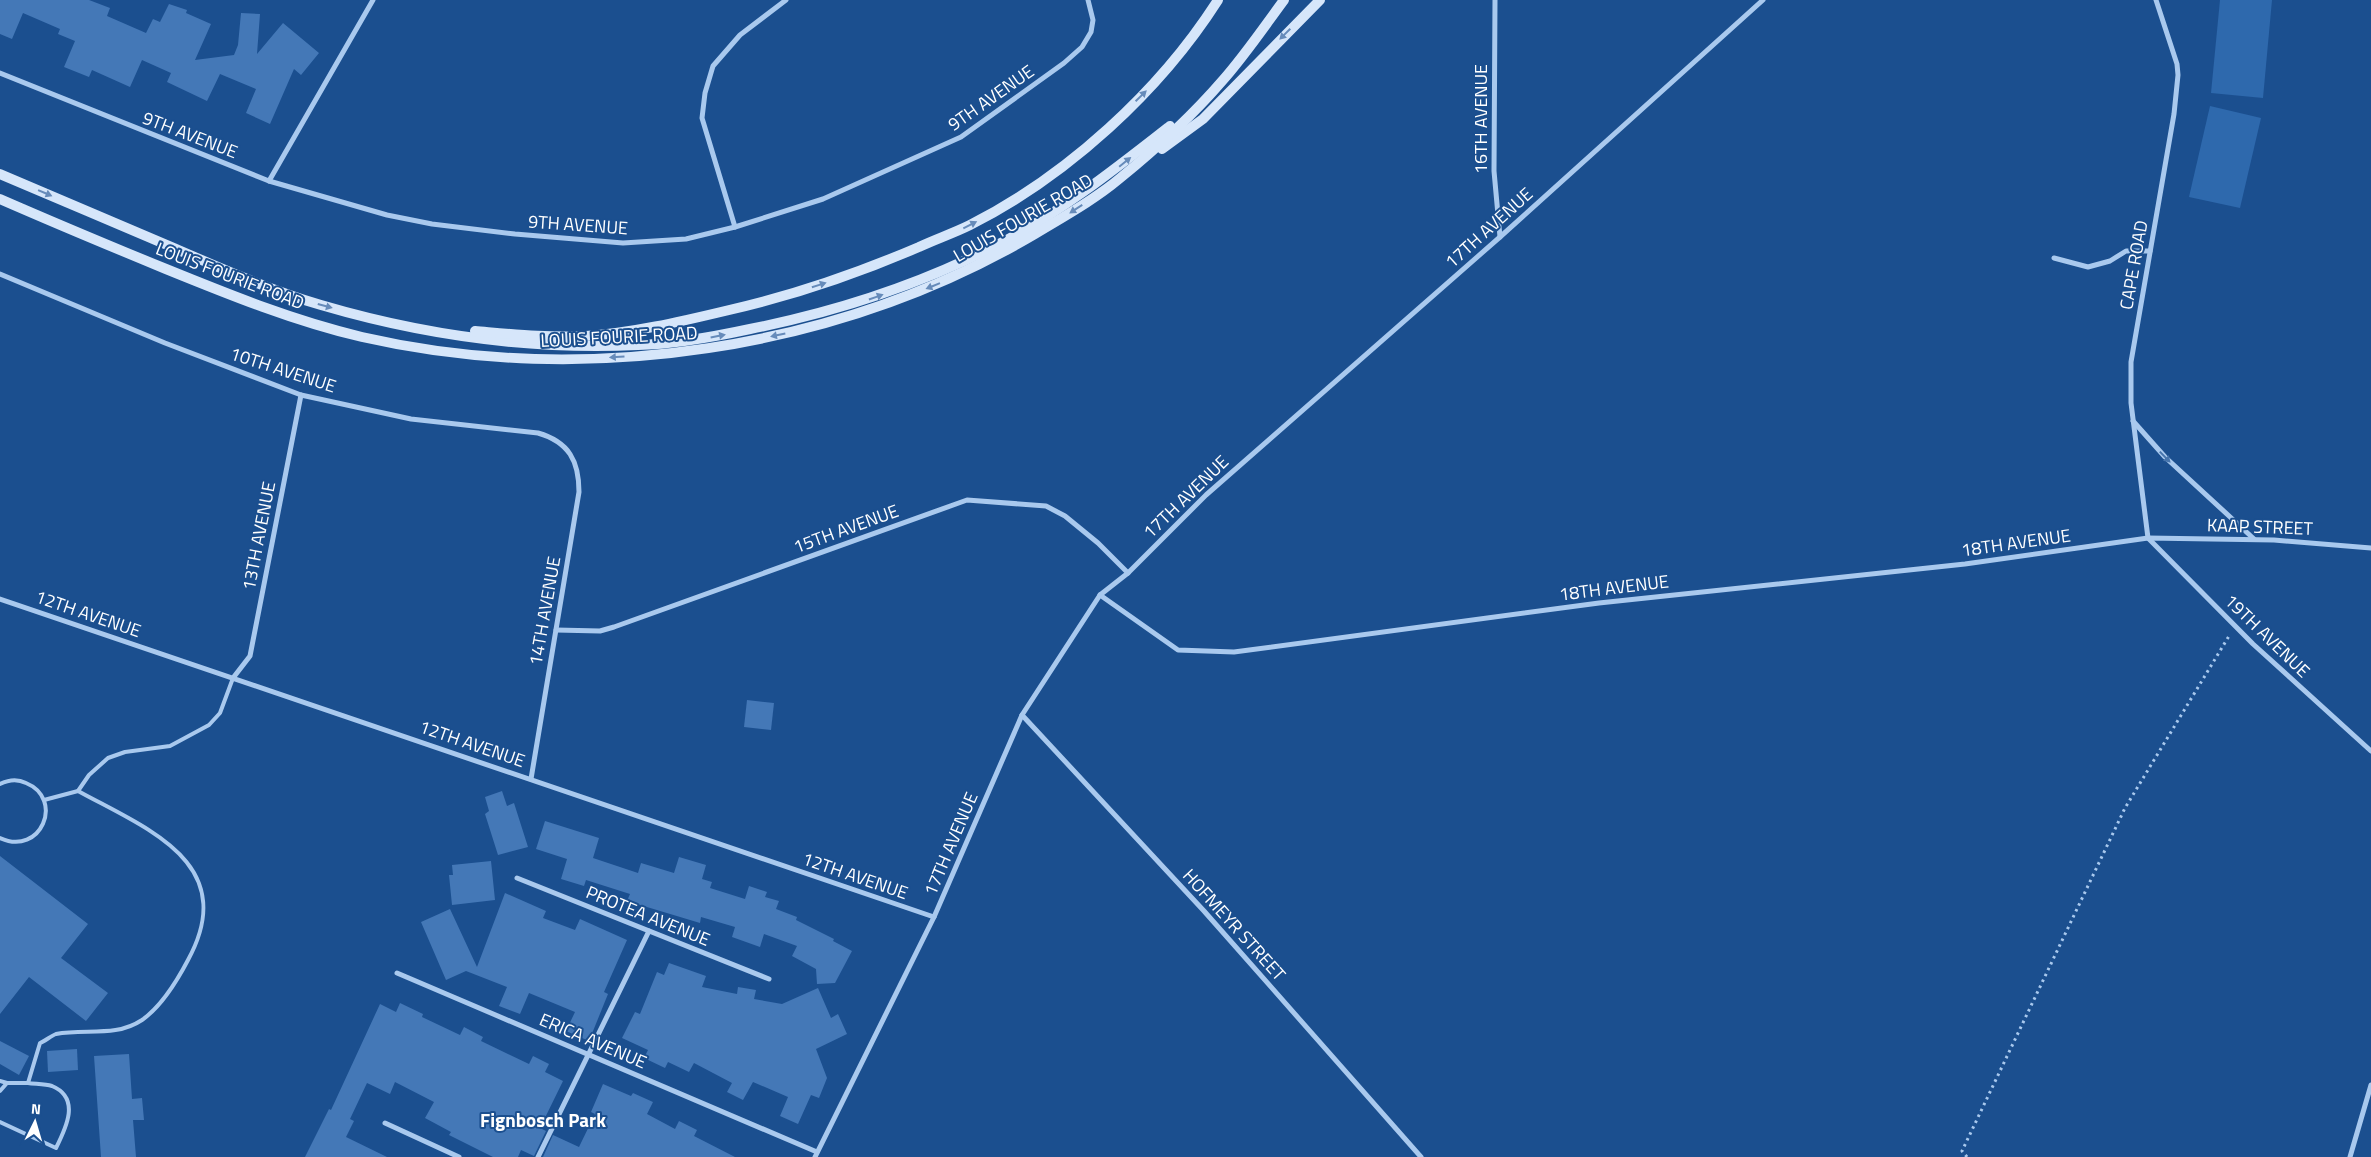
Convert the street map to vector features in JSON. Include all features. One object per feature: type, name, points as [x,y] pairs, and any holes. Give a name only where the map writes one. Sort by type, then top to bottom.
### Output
[{"type":"main road","points":[[409,327],[539,336],[587,336],[648,327],[752,305],[865,270],[970,225],[1051,175],[1100,135],[1156,81],[1202,25],[1218,0]]},
{"type":"main road","name":"LOUIS FOURIE ROAD","points":[[0,199],[241,300],[312,324],[380,341],[450,353],[576,358],[700,350],[784,334],[876,308],[940,282],[1000,254],[1060,219],[1116,182],[1182,123],[1224,79],[1284,0]]},
{"type":"main road","points":[[1116,182],[1203,119],[1320,0]]},
{"type":"main road","name":"LOUIS FOURIE ROAD","points":[[0,174],[250,280],[319,304],[409,327],[504,342],[638,345],[698,340],[783,322],[873,298],[936,273],[995,246],[1054,211],[1109,174],[1178,119],[1220,78],[1257,36]]},
{"type":"street","points":[[269,181],[373,0]]},
{"type":"street","points":[[735,227],[702,118],[704,93],[713,66],[740,35],[786,0]]},
{"type":"street","name":"9TH AVENUE","points":[[0,73],[269,181],[387,215],[432,224],[515,234],[623,243],[686,240],[735,227],[823,199],[961,137],[1064,63],[1082,47],[1091,32],[1093,20],[1088,0]]},
{"type":"street","name":"16TH AVENUE","points":[[1495,0],[1494,171],[1500,237]]},
{"type":"street","name":"17TH AVENUE","points":[[816,1154],[934,917],[1022,715],[1100,595],[1128,573],[1206,495],[1500,237],[1764,0]]},
{"type":"street","name":"CAPE ROAD","points":[[2148,538],[2133,420],[2130,388],[2131,362],[2174,114],[2178,75],[2176,56],[2156,0]]},
{"type":"street","points":[[2054,258],[2088,267],[2110,261],[2126,251],[2150,251]]},
{"type":"street","name":"10TH AVENUE","points":[[0,274],[165,343],[302,395],[411,419],[538,433],[553,437],[567,449]]},
{"type":"street","name":"13TH AVENUE","points":[[233,678],[250,656],[302,395]]},
{"type":"street","points":[[2133,420],[2165,457],[2254,539]]},
{"type":"street","name":"14TH AVENUE","points":[[531,779],[578,492],[579,476],[567,449]]},
{"type":"street","name":"15TH AVENUE","points":[[556,630],[600,631],[614,627],[967,500],[1046,506],[1065,516],[1098,543],[1128,573]]},
{"type":"street","name":"KAAP STREET","points":[[2148,538],[2254,539],[2333,543],[2371,548]]},
{"type":"street","name":"18TH AVENUE","points":[[1100,595],[1178,650],[1234,652],[1590,604],[1965,564],[2148,538]]},
{"type":"street","name":"19TH AVENUE","points":[[2148,538],[2235,626],[2371,751]]},
{"type":"street","name":"12TH AVENUE","points":[[0,599],[934,917]]},
{"type":"street","name":"HOFMEYR STREET","points":[[1022,715],[1204,910],[1421,1157]]},
{"type":"street","name":"PROTEA AVENUE","points":[[517,878],[769,979]]},
{"type":"street","points":[[538,1157],[649,931]]},
{"type":"street","name":"ERICA AVENUE","points":[[397,973],[778,1135],[816,1154]]},
{"type":"street","points":[[2350,1157],[2371,1085]]},
{"type":"street","points":[[385,1123],[460,1157]]},
{"type":"lane","points":[[44,800],[78,791],[89,775],[108,758],[125,752],[170,746],[209,725],[220,713],[233,678]]},
{"type":"lane","points":[[0,784],[13,780],[23,781],[39,792],[44,800],[45,820],[35,836],[16,843],[0,838]]},
{"type":"lane","points":[[28,1083],[40,1043],[55,1034],[100,1033],[122,1029],[142,1020],[165,997],[184,968],[195,948],[202,920],[204,896],[197,874],[181,852],[149,830],[78,791]]},
{"type":"lane","points":[[0,1081],[52,1086],[66,1096],[70,1109],[67,1124],[56,1148],[0,1122]]},
{"type":"lane","points":[[0,1092],[7,1083]]},
{"type":"path","points":[[1968,1157],[1962,1151],[2125,808],[2235,626]]},
{"type":"shaded area","points":[[2220,0],[2272,0],[2263,98],[2211,93]]},
{"type":"shaded area","points":[[2210,106],[2261,118],[2240,208],[2189,197]]},
{"type":"building","points":[[0,0],[89,0],[110,8],[107,16],[146,33],[153,19],[160,22],[169,4],[187,10],[186,13],[211,24],[195,60],[234,55],[238,45],[241,13],[260,14],[257,54],[283,23],[319,53],[301,75],[294,69],[270,124],[246,113],[256,89],[220,74],[207,101],[167,82],[171,73],[142,60],[130,87],[92,70],[89,77],[64,67],[75,41],[58,34],[60,29],[23,13],[12,39],[0,34]]},
{"type":"building","points":[[747,700],[774,703],[771,730],[744,727]]},
{"type":"building","points":[[502,791],[507,806],[514,803],[528,847],[498,855],[485,814],[489,811],[485,797]]},
{"type":"building","points":[[545,821],[599,838],[593,858],[638,873],[641,863],[674,873],[679,857],[706,865],[702,879],[712,882],[710,888],[745,899],[749,886],[767,892],[765,897],[779,901],[776,909],[797,917],[796,920],[834,939],[833,941],[852,951],[835,983],[817,984],[816,969],[792,956],[797,946],[764,934],[760,947],[732,937],[735,927],[701,917],[700,923],[627,901],[630,894],[586,880],[584,886],[561,879],[567,859],[536,849]]},
{"type":"building","points":[[0,856],[88,924],[61,958],[108,993],[86,1021],[29,977],[0,1014]]},
{"type":"building","points":[[491,861],[495,900],[452,905],[449,875],[453,875],[452,865]]},
{"type":"building","points":[[505,893],[546,911],[543,918],[575,930],[580,919],[627,940],[604,992],[608,994],[589,1041],[566,1031],[575,1012],[529,993],[520,1014],[499,1006],[507,987],[466,971],[446,980],[421,922],[450,909],[477,967]]},
{"type":"building","points":[[669,963],[706,976],[702,987],[737,994],[738,987],[756,990],[754,999],[782,1004],[818,988],[831,1018],[838,1014],[847,1034],[816,1049],[827,1078],[819,1098],[811,1095],[798,1124],[780,1116],[788,1097],[753,1082],[743,1100],[727,1092],[732,1083],[694,1063],[689,1072],[668,1062],[665,1068],[644,1058],[648,1050],[622,1038],[635,1012],[640,1014],[657,972],[664,975]]},
{"type":"building","points":[[400,1003],[423,1014],[422,1017],[460,1035],[464,1027],[483,1037],[481,1041],[529,1064],[533,1056],[549,1064],[545,1072],[563,1081],[540,1128],[546,1131],[534,1156],[521,1150],[518,1157],[493,1157],[449,1135],[451,1132],[425,1118],[434,1102],[395,1082],[390,1094],[367,1083],[350,1119],[354,1121],[346,1137],[387,1157],[305,1157],[329,1109],[331,1110],[380,1004],[396,1012]]},
{"type":"building","points":[[0,1041],[29,1056],[19,1075],[0,1064]]},
{"type":"building","points":[[77,1049],[78,1070],[48,1072],[47,1051]]},
{"type":"building","points":[[129,1054],[132,1099],[142,1098],[144,1120],[133,1120],[136,1157],[101,1157],[94,1056]]},
{"type":"building","points":[[603,1084],[631,1096],[633,1093],[653,1102],[647,1114],[675,1129],[679,1121],[697,1130],[694,1136],[735,1157],[543,1157],[553,1135],[579,1147],[595,1114],[591,1112]]},
{"type":"district","name":"Fignbosch Park","points":[[543,1120]]}]
